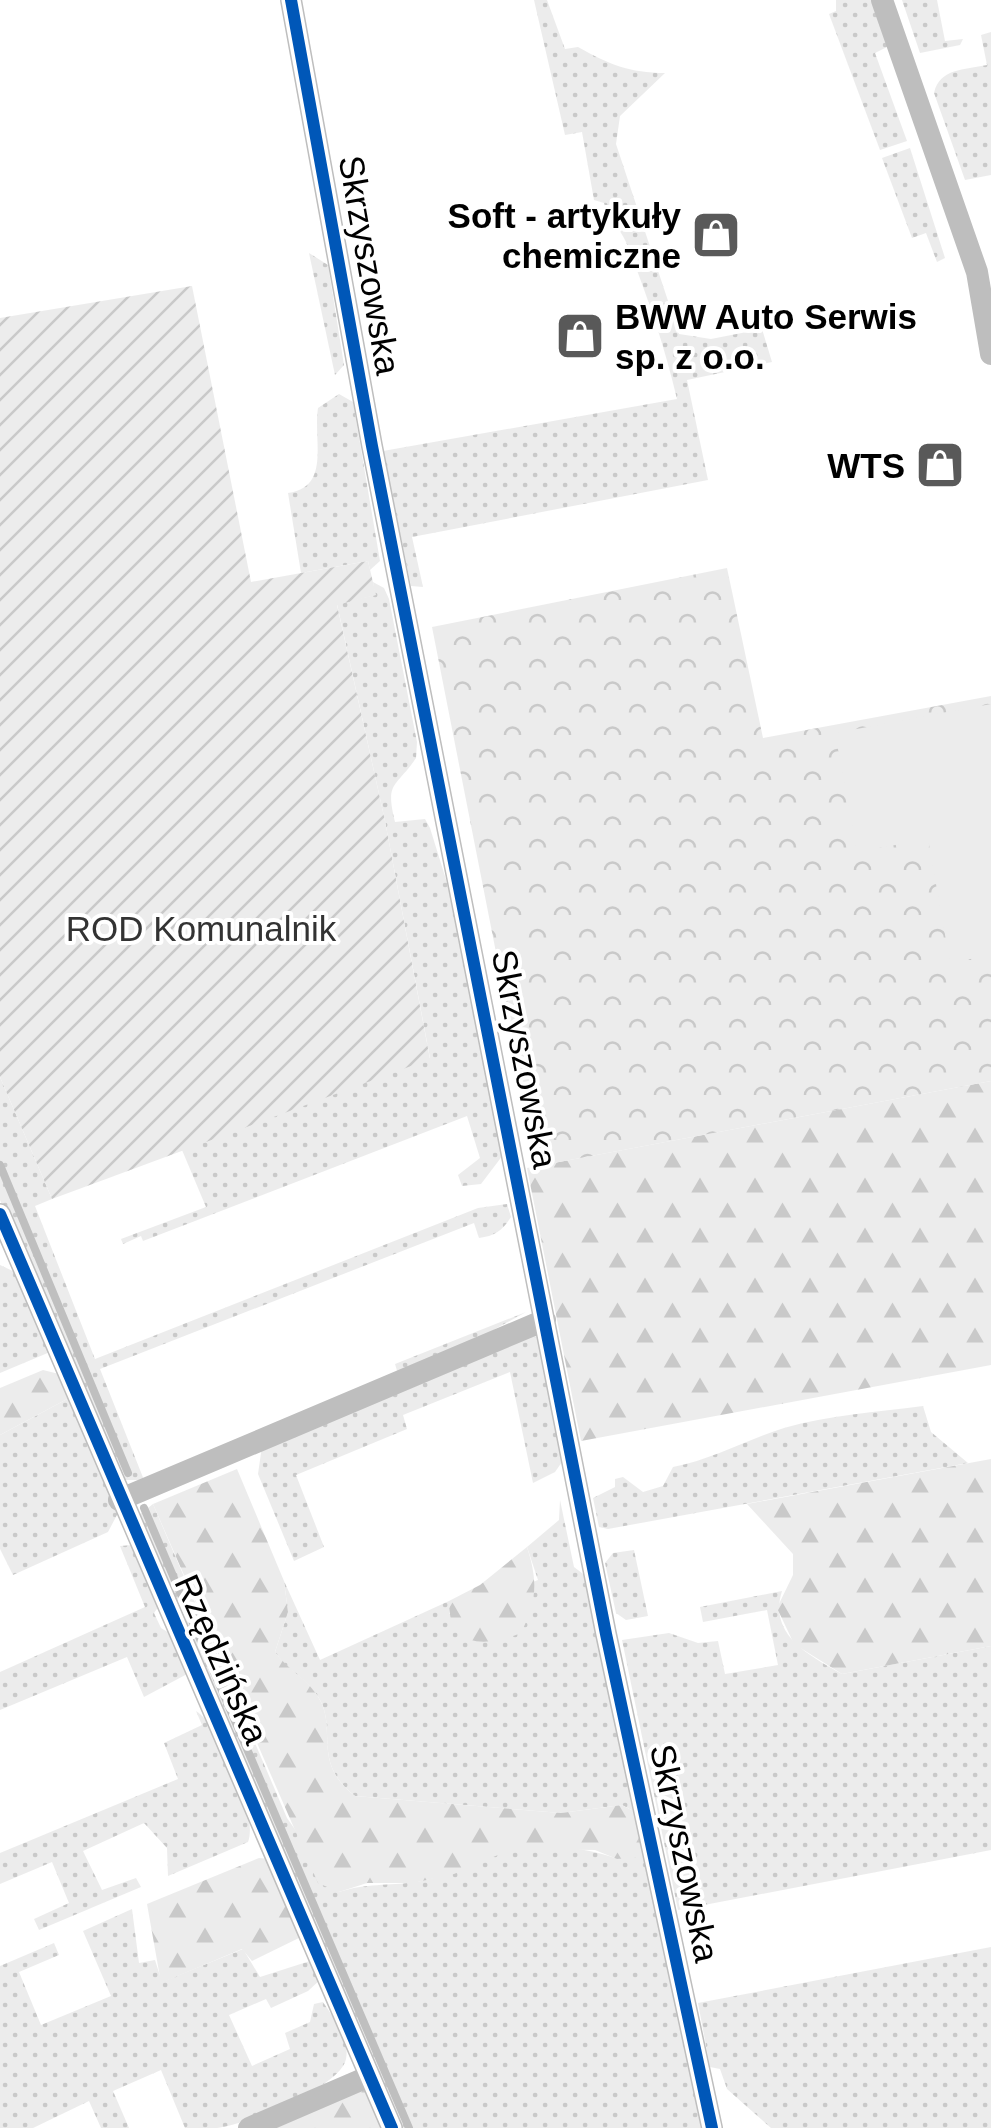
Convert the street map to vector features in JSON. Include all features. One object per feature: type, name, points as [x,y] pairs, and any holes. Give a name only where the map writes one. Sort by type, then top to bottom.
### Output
[{"type":"street","name":"Skrzyszowska","points":[[290,0],[372,446],[545,1320],[712,2128]]},
{"type":"street","points":[[882,0],[977,272],[991,354]]},
{"type":"street","name":"Rzędzińska","points":[[0,1214],[119,1500],[392,2128]]},
{"type":"street","points":[[119,1500],[545,1320]]},
{"type":"street","points":[[250,2128],[370,2076]]},
{"type":"green space","points":[[534,0],[547,0],[565,49],[578,47],[620,66],[665,73],[620,116],[616,144],[679,334],[711,339],[762,329],[772,362],[687,380],[708,480],[412,537],[423,587],[411,586],[383,451],[677,399],[626,242],[604,203],[594,200],[582,132],[565,135]]},
{"type":"green space","points":[[836,0],[872,0],[891,45],[875,53],[907,141],[880,150],[829,14],[836,11]]},
{"type":"green space","points":[[902,0],[937,0],[945,41],[963,39],[960,45],[920,53]]},
{"type":"green space","points":[[991,32],[991,175],[965,180],[934,93],[947,74],[987,65],[981,35]]},
{"type":"green space","points":[[910,148],[945,258],[937,262],[926,233],[912,238],[882,158]]},
{"type":"green space","points":[[309,253],[328,265],[344,365],[335,375]]},
{"type":"green space","name":"ROD Komunalnik","points":[[192,286],[251,582],[368,561],[376,595],[337,605],[385,821],[430,1059],[52,1199],[0,1077],[0,318]]},
{"type":"green space","points":[[339,394],[353,402],[380,561],[370,570],[368,561],[301,573],[288,493],[310,482],[317,461],[318,408]]},
{"type":"green space","points":[[727,568],[763,738],[991,696],[991,1081],[538,1166],[432,627]]},
{"type":"green space","points":[[373,582],[384,588],[389,599],[417,742],[416,758],[392,792],[395,822],[425,819],[430,828],[448,886],[503,1155],[481,1184],[462,1186],[458,1175],[480,1158],[467,1116],[143,1241],[141,1236],[123,1244],[121,1239],[206,1207],[182,1150],[430,1058],[385,821],[337,604],[375,595]]},
{"type":"green space","points":[[991,704],[991,955],[950,963],[928,839],[857,852],[835,733]]},
{"type":"green space","points":[[0,1077],[52,1199],[35,1206],[95,1359],[478,1208],[507,1204],[511,1217],[489,1236],[479,1238],[474,1223],[100,1369],[144,1480],[125,1480],[113,1464],[0,1200]]},
{"type":"green space","points":[[991,1081],[991,1365],[581,1441],[527,1168]]},
{"type":"green space","points":[[0,1265],[17,1273],[50,1352],[0,1373]]},
{"type":"green space","points":[[526,1312],[450,1354],[398,1374],[395,1364]]},
{"type":"green space","points":[[525,1336],[540,1337],[562,1462],[555,1472],[533,1483],[510,1372],[403,1415],[407,1429],[296,1475],[324,1547],[294,1561],[258,1474],[262,1446]]},
{"type":"green space","points":[[43,1370],[59,1374],[69,1398],[0,1435],[0,1388]]},
{"type":"green space","points":[[69,1398],[118,1513],[108,1532],[13,1575],[0,1549],[0,1435]]},
{"type":"green space","points":[[923,1406],[931,1432],[968,1463],[608,1529],[599,1527],[593,1498],[615,1487],[615,1479],[623,1477],[643,1492],[663,1486],[673,1467],[784,1428]]},
{"type":"green space","points":[[991,1459],[991,1646],[842,1674],[794,1644],[777,1608],[793,1575],[793,1554],[747,1504]]},
{"type":"green space","points":[[237,1469],[284,1581],[288,1612],[275,1652],[310,1686],[322,1704],[329,1756],[341,1783],[355,1796],[561,1813],[622,1805],[639,1814],[645,1847],[638,1857],[617,1859],[595,1850],[512,1849],[454,1874],[413,1883],[367,1883],[339,1892],[318,1883],[153,1504]]},
{"type":"green space","points":[[560,1500],[574,1567],[591,1580],[639,1814],[622,1805],[561,1813],[355,1796],[333,1769],[322,1704],[275,1652],[288,1612],[284,1581],[320,1660],[449,1601],[449,1614],[538,1580],[527,1547],[559,1520]]},
{"type":"green space","points":[[153,1504],[287,1818],[339,1892],[428,1879],[522,1847],[565,1847],[618,1859],[645,1847],[701,2128],[398,2128],[140,1514]]},
{"type":"green space","points":[[132,1545],[159,1606],[154,1613],[161,1628],[171,1634],[189,1673],[144,1697],[127,1657],[0,1710],[0,1672],[145,1607],[120,1546]]},
{"type":"green space","points":[[527,1547],[534,1591],[521,1633],[483,1642],[462,1636],[450,1617],[449,1601],[480,1585]]},
{"type":"green space","points":[[634,1550],[648,1616],[626,1620],[616,1613],[605,1563],[613,1553]]},
{"type":"green space","points":[[782,1591],[779,1606],[786,1632],[805,1651],[842,1674],[991,1646],[991,1850],[678,1910],[622,1640],[669,1633],[698,1643],[718,1641],[725,1674],[778,1665],[767,1610],[703,1622],[700,1607]]},
{"type":"green space","points":[[196,1711],[216,1734],[243,1792],[250,1829],[248,1842],[168,1876],[167,1848],[144,1823],[83,1851],[102,1890],[136,1878],[141,1887],[39,1930],[34,1919],[69,1903],[52,1862],[0,1884],[0,1853],[178,1779],[164,1743],[202,1725]]},
{"type":"green space","points":[[259,1858],[270,1859],[303,1936],[252,1961],[242,1949],[161,1983],[147,1904]]},
{"type":"green space","points":[[132,1909],[139,1963],[155,1960],[162,1982],[243,1949],[260,1977],[313,1960],[321,1979],[308,1991],[271,2008],[266,1999],[229,2015],[252,2066],[290,2049],[285,2033],[310,2022],[314,2004],[323,2002],[346,2044],[346,2059],[340,2070],[290,2103],[217,2128],[185,2128],[161,2070],[113,2091],[129,2128],[101,2128],[89,2101],[33,2128],[0,2128],[0,1966],[54,1943],[59,1955],[19,1972],[41,2025],[111,1996],[83,1931]]},
{"type":"green space","points":[[991,1947],[991,2128],[771,2128],[727,2089],[720,2069],[710,2067],[698,2003]]},
{"type":"green space","points":[[368,2087],[386,2128],[269,2128]]},
{"type":"waterway","points":[[0,1165],[128,1473]]},
{"type":"waterway","points":[[144,1508],[409,2128]]},
{"type":"cycle path","points":[[291,0],[372,446],[606,1634],[712,2128]]},
{"type":"cycle path","points":[[0,1214],[392,2128]]},
{"type":"place","name":"Soft - artykuły chemiczne","points":[[716,235]]},
{"type":"place","name":"BWW Auto Serwis sp. z o.o.","points":[[580,336]]},
{"type":"place","name":"WTS","points":[[940,465]]}]
